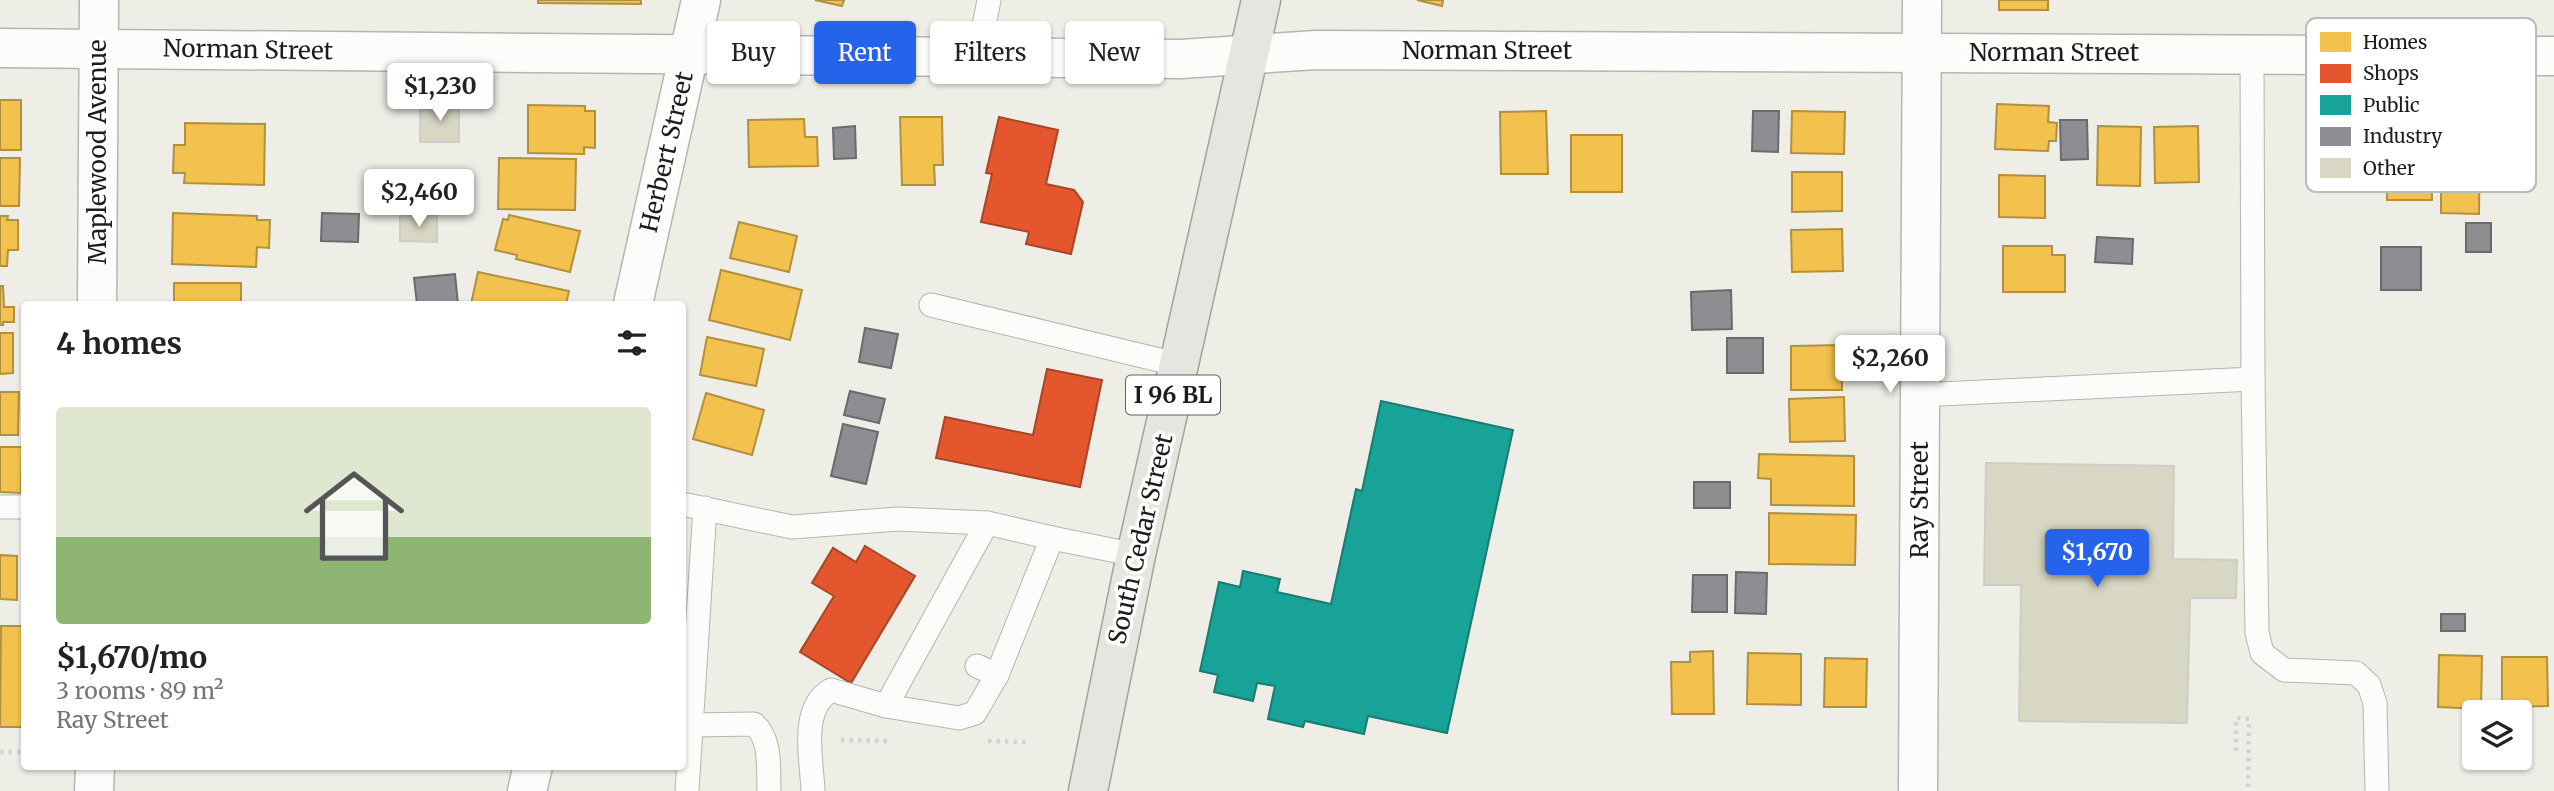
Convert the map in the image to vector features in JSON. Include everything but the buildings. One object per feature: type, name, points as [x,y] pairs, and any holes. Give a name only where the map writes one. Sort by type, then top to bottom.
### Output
[{"type":"main road","name":"South Cedar Street","points":[[1088,791],[1136,555],[1261,0]]},
{"type":"street","name":"Maplewood Avenue","points":[[97,301],[99,0]]},
{"type":"street","name":"Herbert Street","points":[[634,301],[701,0]]},
{"type":"street","name":"Ray Street","points":[[1918,791],[1922,0]]},
{"type":"street","name":"Norman Street","points":[[0,48],[930,57]]},
{"type":"street","name":"Norman Street","points":[[1051,58],[1181,59],[1316,51],[2306,54]]},
{"type":"street","name":"Norman Street","points":[[2536,56],[2554,56]]},
{"type":"street","points":[[94,791],[95,770]]},
{"type":"street","points":[[527,791],[532,770]]},
{"type":"lane","points":[[985,21],[989,0]]},
{"type":"lane","points":[[2252,54],[2257,632],[2262,653],[2284,670],[2356,673],[2369,685],[2375,703],[2377,791]]},
{"type":"lane","points":[[932,305],[1180,365]]},
{"type":"lane","points":[[1920,395],[2253,379]]},
{"type":"lane","points":[[687,791],[691,725],[694,506],[792,527],[898,519],[987,523],[1136,555]]},
{"type":"lane","points":[[0,507],[21,507]]},
{"type":"lane","points":[[886,706],[928,646],[950,606],[987,523]]},
{"type":"lane","points":[[813,791],[810,716],[821,696],[831,690],[886,706],[959,718],[975,713],[987,671],[1052,538]]},
{"type":"lane","points":[[691,725],[754,724],[761,731],[767,749],[769,791]]},
{"type":"path","points":[[2236,751],[2236,718],[2249,719],[2248,791]]},
{"type":"path","points":[[811,740],[891,741]]},
{"type":"path","points":[[985,741],[1026,742]]},
{"type":"path","points":[[0,752],[21,752]]}]
